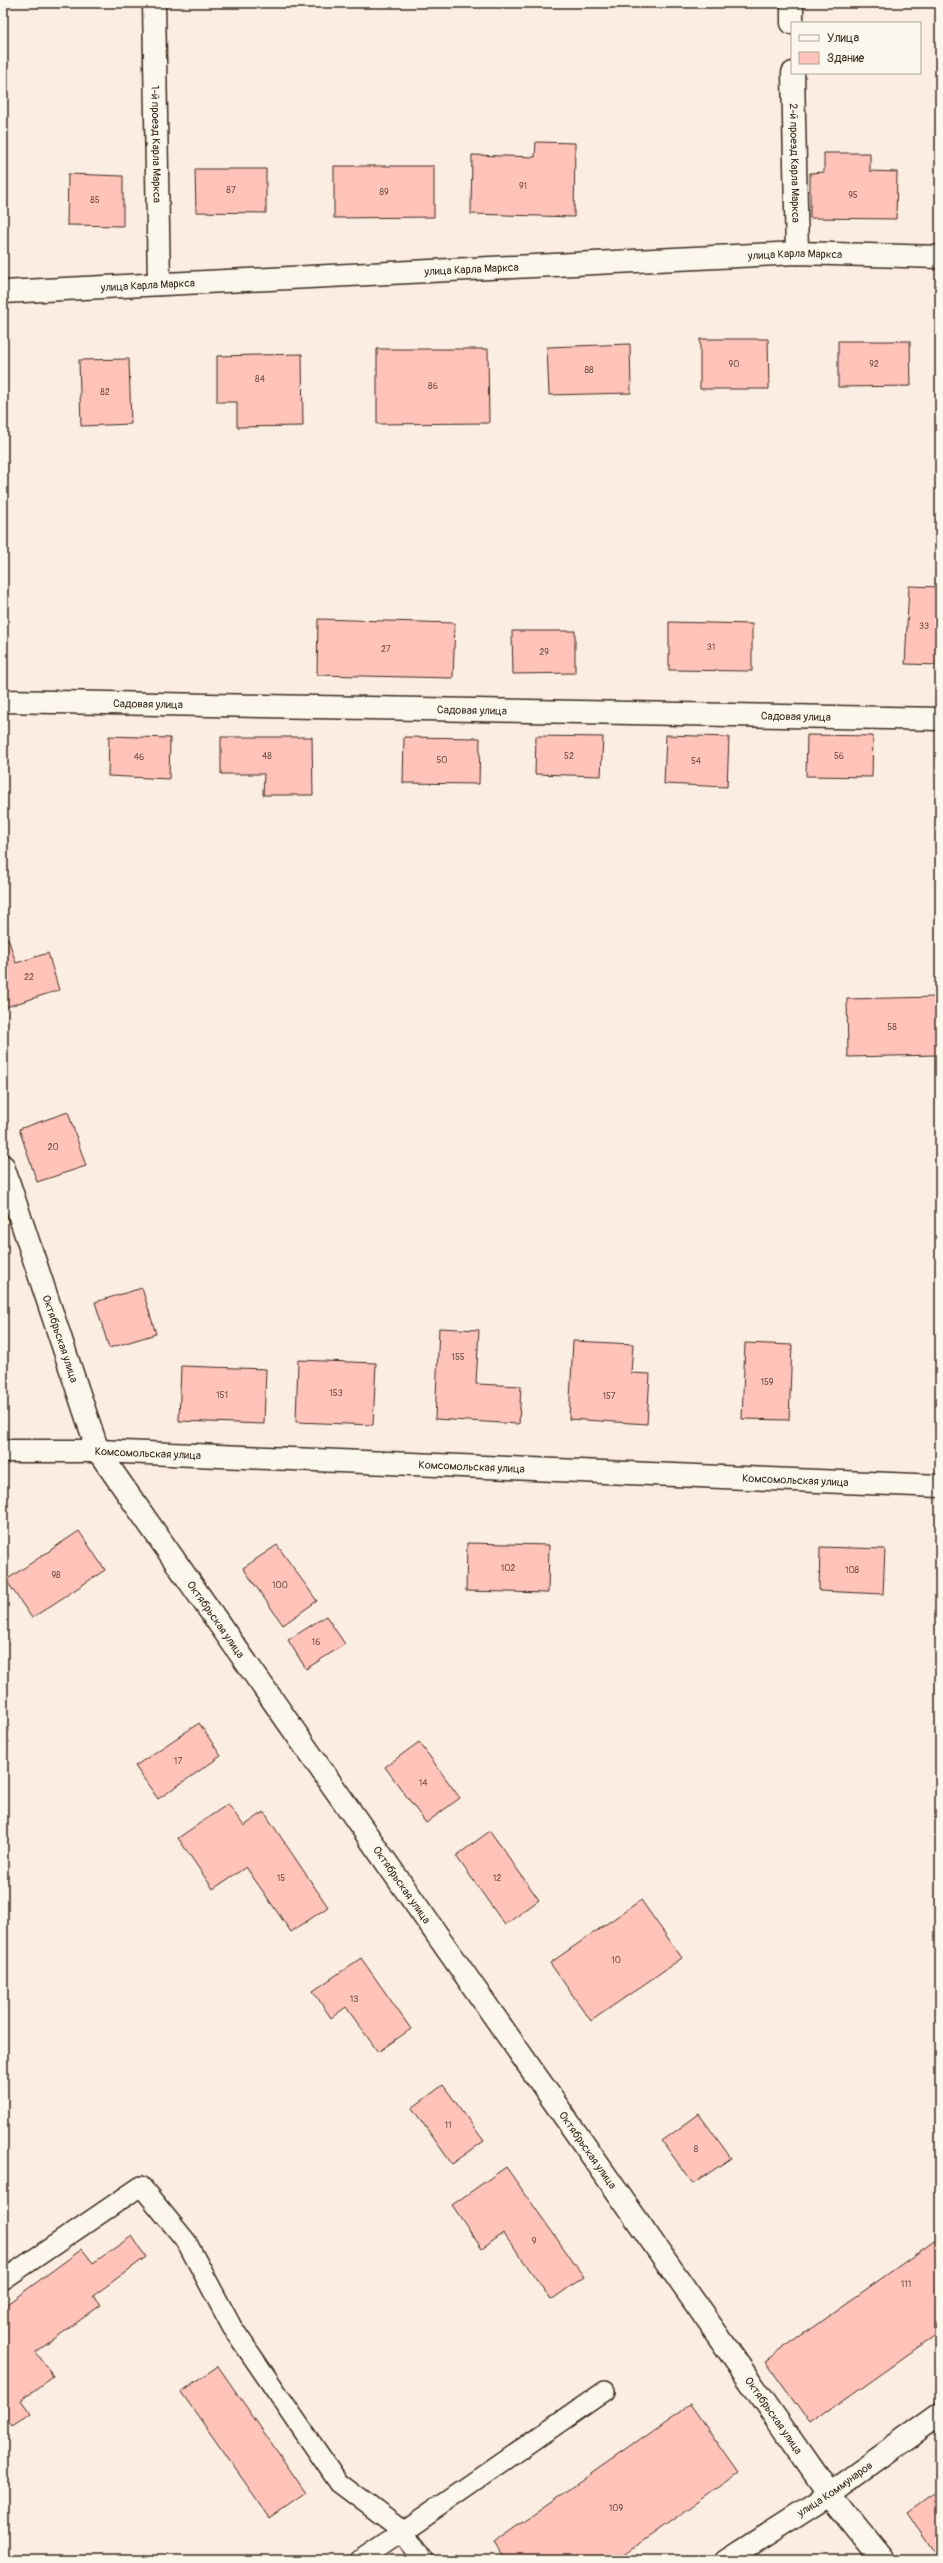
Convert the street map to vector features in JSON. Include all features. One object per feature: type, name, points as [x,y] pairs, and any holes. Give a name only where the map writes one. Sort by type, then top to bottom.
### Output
[{"type":"street","name":"1-й проезд Карла Маркса","points":[[154,3],[159,284]]},
{"type":"street","points":[[792,3],[792,22]]},
{"type":"street","name":"2-й проезд Карла Маркса","points":[[793,74],[797,253]]},
{"type":"street","name":"улица Карла Маркса","points":[[3,292],[797,253],[940,257]]},
{"type":"street","name":"Садовая улица","points":[[3,701],[940,719]]},
{"type":"street","name":"Октябрьская улица","points":[[3,1166],[98,1451],[829,2494],[883,2560]]},
{"type":"street","name":"Комсомольская улица","points":[[3,1451],[98,1451],[940,1486]]},
{"type":"street","name":"улица Коммунаров","points":[[726,2560],[829,2494],[940,2414]]},
{"type":"lane","points":[[3,2280],[140,2186],[186,2242],[232,2327],[339,2483],[403,2531],[422,2560]]},
{"type":"lane","points":[[360,2560],[605,2392]]},
{"type":"building","points":[[536,142],[575,143],[574,217],[471,214],[472,155],[535,157]]},
{"type":"building","points":[[824,153],[870,153],[870,171],[897,172],[896,219],[810,218],[810,173],[824,172]]},
{"type":"building","points":[[334,166],[434,166],[434,217],[334,218]]},
{"type":"building","points":[[195,169],[266,169],[266,213],[196,212]]},
{"type":"building","points":[[68,174],[123,176],[123,226],[67,225]]},
{"type":"building","points":[[700,339],[768,339],[769,389],[700,389]]},
{"type":"building","points":[[838,341],[910,341],[911,386],[838,387]]},
{"type":"building","points":[[630,344],[631,393],[549,395],[547,347]]},
{"type":"building","points":[[377,349],[488,349],[489,423],[377,424]]},
{"type":"building","points":[[302,354],[303,426],[237,427],[237,402],[217,402],[217,356]]},
{"type":"building","points":[[129,359],[131,424],[81,426],[79,360]]},
{"type":"building","points":[[909,586],[940,587],[940,665],[905,664]]},
{"type":"building","points":[[318,619],[455,623],[453,678],[317,675]]},
{"type":"building","points":[[669,622],[752,624],[752,671],[669,670]]},
{"type":"building","points":[[512,631],[575,631],[575,673],[513,674]]},
{"type":"building","points":[[666,735],[729,737],[727,787],[664,784]]},
{"type":"building","points":[[807,735],[873,736],[872,777],[806,776]]},
{"type":"building","points":[[109,736],[170,738],[169,779],[108,776]]},
{"type":"building","points":[[536,736],[603,737],[601,776],[535,774]]},
{"type":"building","points":[[221,737],[312,737],[313,795],[263,795],[264,774],[221,774]]},
{"type":"building","points":[[404,737],[480,738],[479,784],[403,783]]},
{"type":"building","points":[[8,938],[16,963],[48,953],[59,990],[3,1008],[3,940]]},
{"type":"building","points":[[936,997],[937,1055],[848,1057],[847,999]]},
{"type":"building","points":[[68,1112],[86,1166],[37,1182],[19,1129]]},
{"type":"building","points":[[142,1288],[156,1334],[109,1348],[95,1302]]},
{"type":"building","points":[[439,1328],[479,1330],[476,1384],[521,1386],[519,1424],[435,1419]]},
{"type":"building","points":[[573,1341],[633,1344],[631,1373],[650,1374],[647,1424],[569,1419]]},
{"type":"building","points":[[745,1343],[792,1345],[789,1420],[742,1419]]},
{"type":"building","points":[[298,1360],[376,1363],[373,1425],[296,1422]]},
{"type":"building","points":[[181,1366],[266,1369],[264,1424],[179,1421]]},
{"type":"building","points":[[79,1531],[105,1570],[32,1618],[6,1580]]},
{"type":"building","points":[[467,1543],[549,1545],[548,1593],[466,1591]]},
{"type":"building","points":[[277,1545],[317,1601],[283,1625],[243,1568]]},
{"type":"building","points":[[820,1547],[885,1549],[883,1594],[819,1591]]},
{"type":"building","points":[[326,1616],[345,1644],[306,1669],[288,1640]]},
{"type":"building","points":[[199,1723],[221,1756],[158,1799],[135,1766]]},
{"type":"building","points":[[419,1742],[460,1798],[426,1823],[385,1767]]},
{"type":"building","points":[[228,1804],[244,1826],[264,1812],[328,1907],[291,1932],[246,1867],[213,1889],[178,1838]]},
{"type":"building","points":[[490,1831],[539,1900],[505,1925],[456,1856]]},
{"type":"building","points":[[641,1900],[682,1958],[591,2021],[550,1963]]},
{"type":"building","points":[[361,1958],[411,2029],[378,2052],[346,2007],[331,2018],[313,1991]]},
{"type":"building","points":[[443,2085],[484,2141],[452,2164],[412,2108]]},
{"type":"building","points":[[699,2114],[731,2158],[693,2184],[662,2141]]},
{"type":"building","points":[[506,2167],[584,2277],[551,2300],[504,2233],[482,2249],[452,2205]]},
{"type":"building","points":[[132,2236],[146,2257],[93,2296],[101,2305],[36,2352],[53,2376],[21,2400],[31,2414],[12,2426],[3,2414],[3,2307],[82,2249],[93,2263]]},
{"type":"building","points":[[940,2237],[940,2332],[810,2424],[765,2361]]},
{"type":"building","points":[[218,2366],[306,2493],[270,2518],[181,2392]]},
{"type":"building","points":[[690,2404],[739,2473],[616,2560],[505,2560],[493,2543]]},
{"type":"building","points":[[940,2490],[940,2560],[939,2560],[907,2514]]}]
